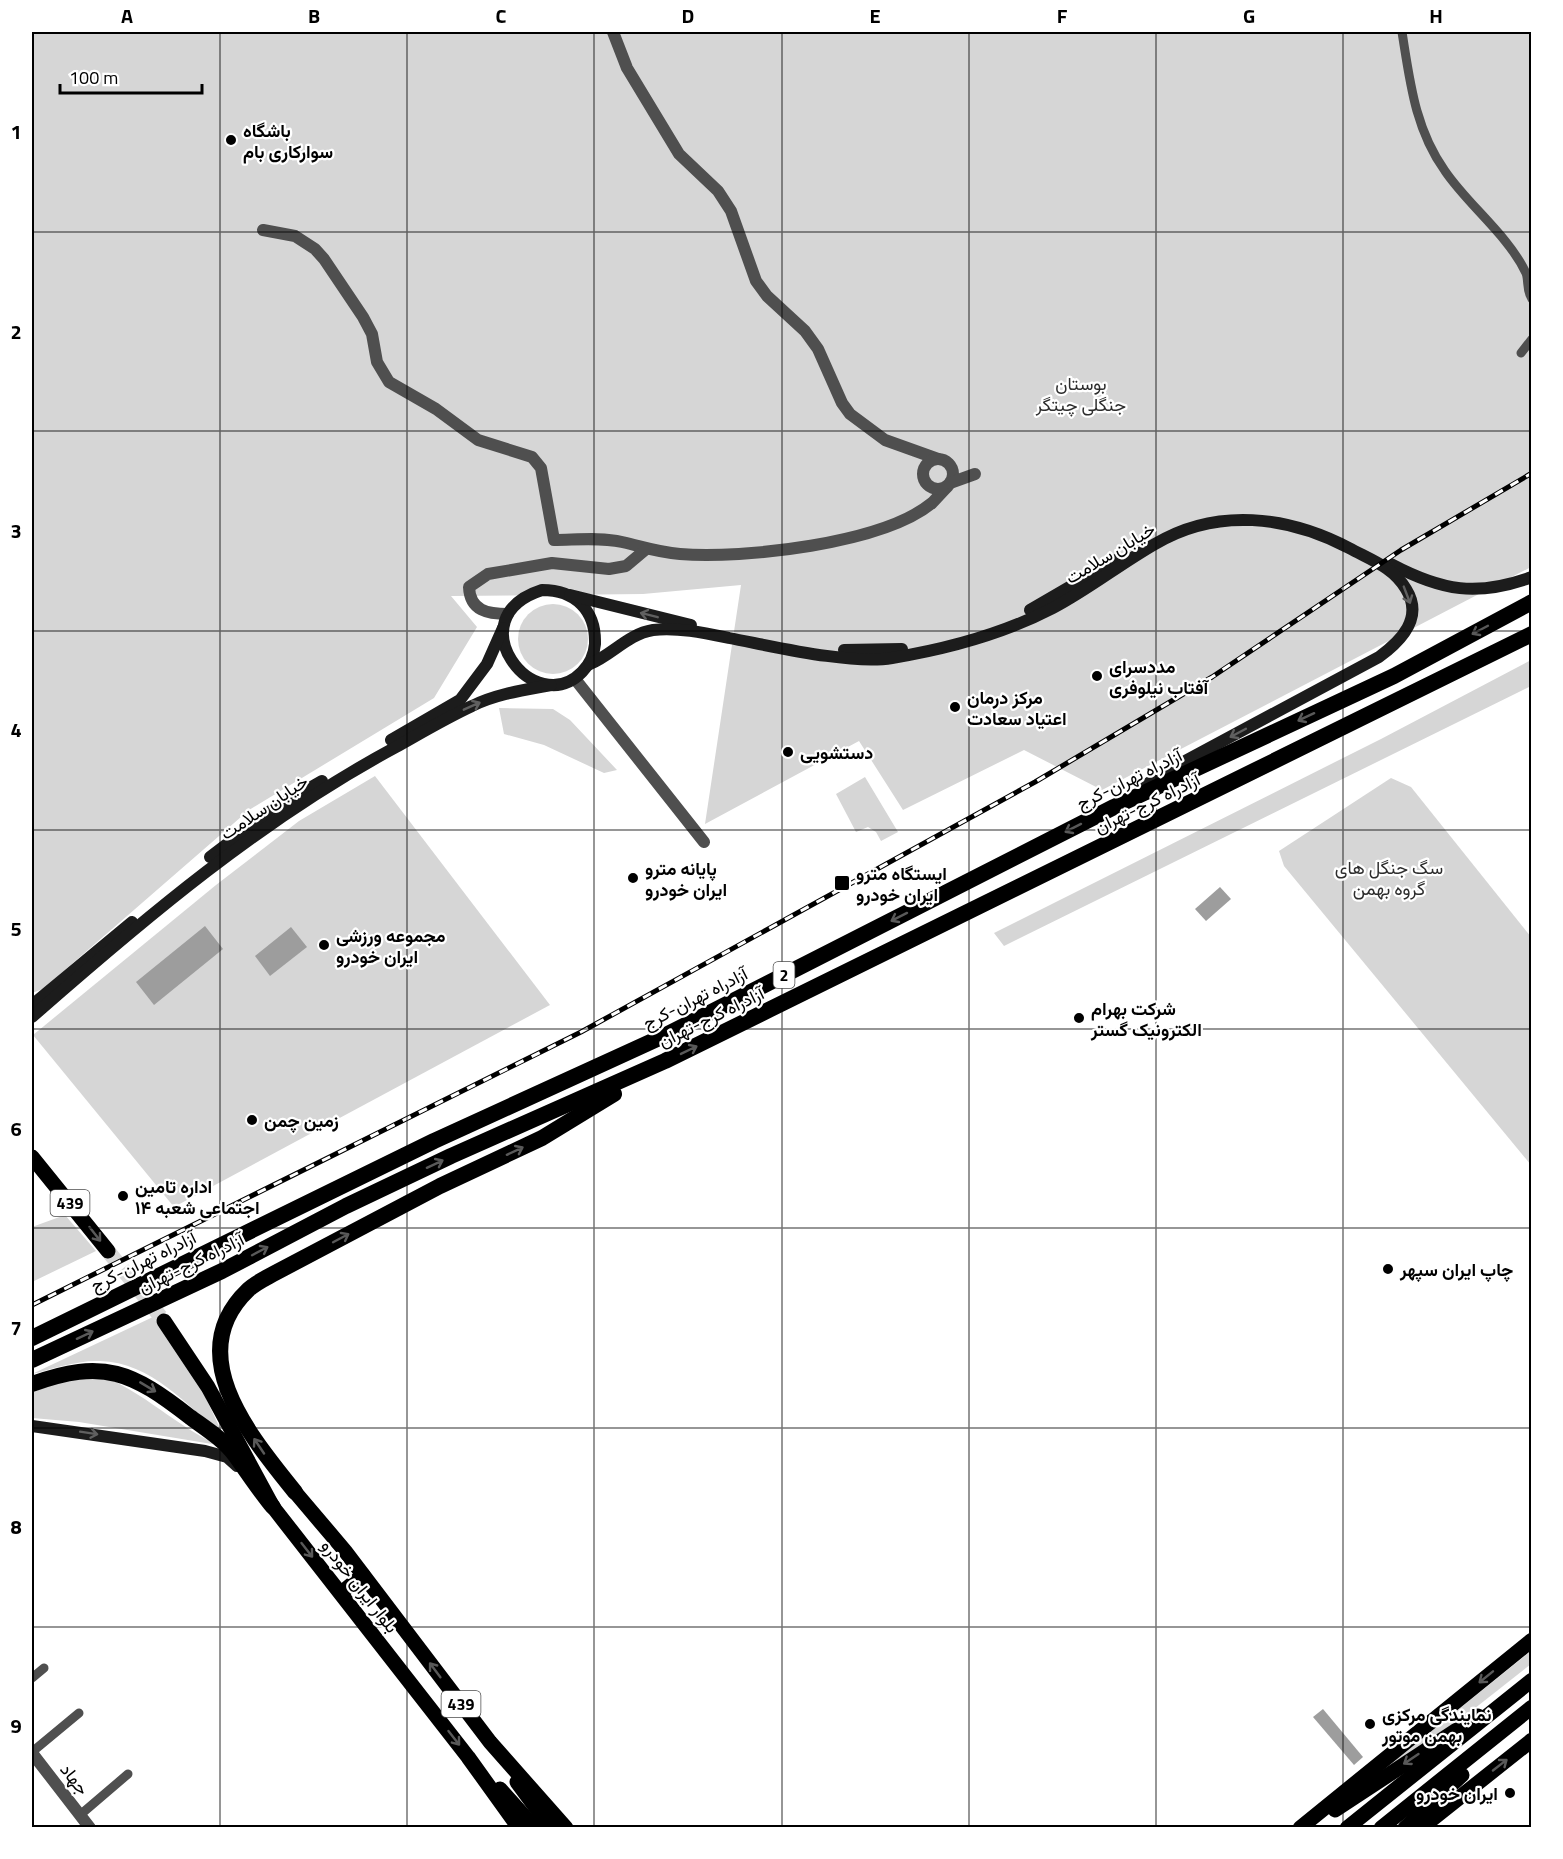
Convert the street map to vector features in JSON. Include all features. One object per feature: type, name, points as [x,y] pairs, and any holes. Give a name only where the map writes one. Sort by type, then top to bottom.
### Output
[{"type":"highway","name":"آزادراه تهران-کرج","points":[[32,1338],[434,1141],[668,1034],[1114,807],[1394,676],[1532,602]]},
{"type":"highway","name":"آزادراه کرج-تهران","points":[[32,1360],[222,1271],[346,1206],[441,1161],[665,1061],[1532,634]]},
{"type":"highway","points":[[295,1492],[261,1449],[234,1407],[226,1388],[221,1367],[222,1337],[233,1307],[249,1289],[275,1273],[440,1186],[542,1138],[665,1061]]},
{"type":"highway","points":[[32,1384],[55,1376],[84,1371],[111,1371],[150,1387],[222,1442],[235,1455],[245,1473],[273,1507]]},
{"type":"main road","name":"خیابان سلامت","points":[[570,595],[673,621],[822,648],[891,650],[927,646],[1024,614],[1088,584],[1141,544],[1177,528],[1244,512],[1304,520],[1428,583],[1457,588],[1503,587],[1532,577]]},
{"type":"main road","name":"خیابان سلامت","points":[[590,664],[604,658],[638,635],[669,630],[860,659],[889,659],[952,646],[1007,628],[1157,543],[1188,530],[1246,519],[1278,521],[1338,543],[1396,573],[1408,592],[1412,610],[1410,624],[1399,643],[1379,657],[1161,774],[1114,807]]},
{"type":"main road","points":[[542,590],[556,590],[570,595],[590,614],[594,627],[594,653],[590,664],[575,679],[550,685],[532,679],[514,665],[503,644],[503,628],[508,614],[528,594],[542,590]]},
{"type":"main road","name":"خیابان سلامت","points":[[32,1005],[47,990],[235,837],[273,809],[460,700],[487,664],[503,628]]},
{"type":"main road","name":"خیابان سلامت","points":[[32,1017],[220,859],[310,797],[359,767],[473,705],[508,693],[550,685]]},
{"type":"main road","points":[[32,998],[47,990]]},
{"type":"main road","name":"439","points":[[32,1156],[108,1251]]},
{"type":"main road","name":"بلوار ایران خودرو","points":[[164,1322],[204,1379],[273,1507],[468,1756],[519,1827]]},
{"type":"main road","points":[[32,1426],[205,1452],[227,1457],[245,1473]]},
{"type":"main road","name":"بلوار ایران خودرو","points":[[295,1492],[363,1575],[490,1742],[551,1827]]},
{"type":"main road","points":[[341,1593],[363,1575]]},
{"type":"main road","points":[[1300,1827],[1532,1640]]},
{"type":"main road","points":[[1347,1827],[1532,1680]]},
{"type":"main road","points":[[1310,1827],[1514,1694]]},
{"type":"main road","points":[[1381,1827],[1532,1707]]},
{"type":"main road","points":[[1405,1827],[1532,1712]]},
{"type":"main road","points":[[1421,1827],[1532,1740]]},
{"type":"main road","name":"بلوار ایران خودرو","points":[[490,1742],[566,1827]]},
{"type":"main road","name":"بلوار ایران خودرو","points":[[468,1756],[535,1827]]},
{"type":"street","points":[[613,32],[627,68],[679,154],[718,191],[731,211],[756,281],[767,296],[805,331],[818,349],[842,403],[850,414],[870,430],[908,449],[975,474],[934,489],[923,476],[908,449]]},
{"type":"street","points":[[1402,32],[1413,104],[1424,137],[1445,172],[1529,274],[1528,293],[1532,299]]},
{"type":"street","points":[[263,230],[295,237],[315,249],[324,259],[372,334],[377,362],[389,382],[436,409],[478,440],[532,457],[541,468],[554,540],[621,542],[645,550],[683,554],[751,552],[801,547],[850,538],[914,513],[931,503],[949,484],[953,473],[951,466]]},
{"type":"street","points":[[1521,353],[1532,339]]},
{"type":"street","points":[[914,513],[922,497],[925,465],[938,459]]},
{"type":"street","points":[[508,614],[492,614],[477,609],[470,599],[469,587],[488,574],[552,563],[609,569],[626,566],[645,550]]},
{"type":"street","points":[[575,679],[704,842]]},
{"type":"street","points":[[32,1678],[44,1668]]},
{"type":"street","points":[[32,1752],[79,1713]]},
{"type":"street","name":"جهاد","points":[[32,1752],[90,1827]]},
{"type":"street","points":[[80,1815],[128,1774]]},
{"type":"green space","name":"بوستان جنگلی چیتگر","points":[[32,32],[1531,32],[1531,567],[1102,790],[1024,750],[903,810],[859,741],[705,824],[741,585],[643,594],[451,596],[477,627],[434,698],[249,810],[43,989],[32,993]]},
{"type":"green space","points":[[546,604],[560,604],[573,610],[582,619],[588,632],[586,652],[578,664],[560,674],[546,674],[533,668],[524,659],[518,646],[518,632],[524,619],[533,610]]},
{"type":"green space","points":[[1531,660],[1531,686],[1004,946],[994,933],[1381,739]]},
{"type":"green space","points":[[499,708],[553,709],[570,720],[617,770],[604,773],[544,745],[504,734]]},
{"type":"green space","name":"مجموعه ورزشی ایران خودرو","points":[[375,776],[550,1005],[174,1207],[33,1035],[216,885],[299,821]]},
{"type":"green space","points":[[865,777],[898,832],[881,841],[876,832],[868,827],[856,832],[836,794]]},
{"type":"green space","name":"سگ جنگل های گروه بهمن","points":[[1391,778],[1411,787],[1531,937],[1531,1165],[1284,866],[1279,851]]},
{"type":"green space","points":[[65,1215],[96,1251],[32,1282],[32,1227]]},
{"type":"green space","points":[[153,1317],[197,1379],[224,1437],[168,1388],[136,1369],[118,1363],[91,1361],[74,1363],[32,1374]]},
{"type":"green space","points":[[100,1375],[131,1390],[218,1445],[79,1422],[32,1418],[32,1393],[64,1378]]},
{"type":"green space","points":[[1531,1651],[1531,1664],[1432,1742],[1351,1796]]},
{"type":"shaded area","points":[[1220,887],[1231,899],[1206,921],[1195,909]]},
{"type":"shaded area","points":[[205,926],[223,949],[154,1005],[136,982]]},
{"type":"shaded area","points":[[291,927],[307,947],[270,976],[255,956]]},
{"type":"shaded area","points":[[1323,1709],[1363,1757],[1354,1765],[1313,1717]]},
{"type":"tunnel","points":[[108,1251],[164,1321]]},
{"type":"railway","points":[[32,1305],[581,1032],[1035,782],[1212,677],[1401,550],[1532,473]]},
{"type":"place","name":"باشگاه سوارکاری بام","points":[[231,140]]},
{"type":"place","name":"مددسرای آفتاب نیلوفری","points":[[1097,676]]},
{"type":"place","name":"مرکز درمان اعتیاد سعادت","points":[[955,707]]},
{"type":"place","name":"دستشویی","points":[[788,752]]},
{"type":"place","name":"پایانه مترو ایران خودرو","points":[[633,878]]},
{"type":"place","name":"ایستگاه مترو ایران خودرو","points":[[842,883]]},
{"type":"place","name":"مجموعه ورزشی ایران خودرو","points":[[324,945]]},
{"type":"place","name":"شرکت بهرام الکترونیک گستر","points":[[1079,1018]]},
{"type":"place","name":"زمین چمن","points":[[252,1120]]},
{"type":"place","name":"اداره تامین اجتماعی شعبه ۱۴","points":[[123,1196]]},
{"type":"place","name":"چاپ ایران سپهر","points":[[1388,1269]]},
{"type":"place","name":"نمایندگی مرکزی بهمن موتور","points":[[1370,1724]]},
{"type":"place","name":"ایران خودرو","points":[[1510,1793]]}]
